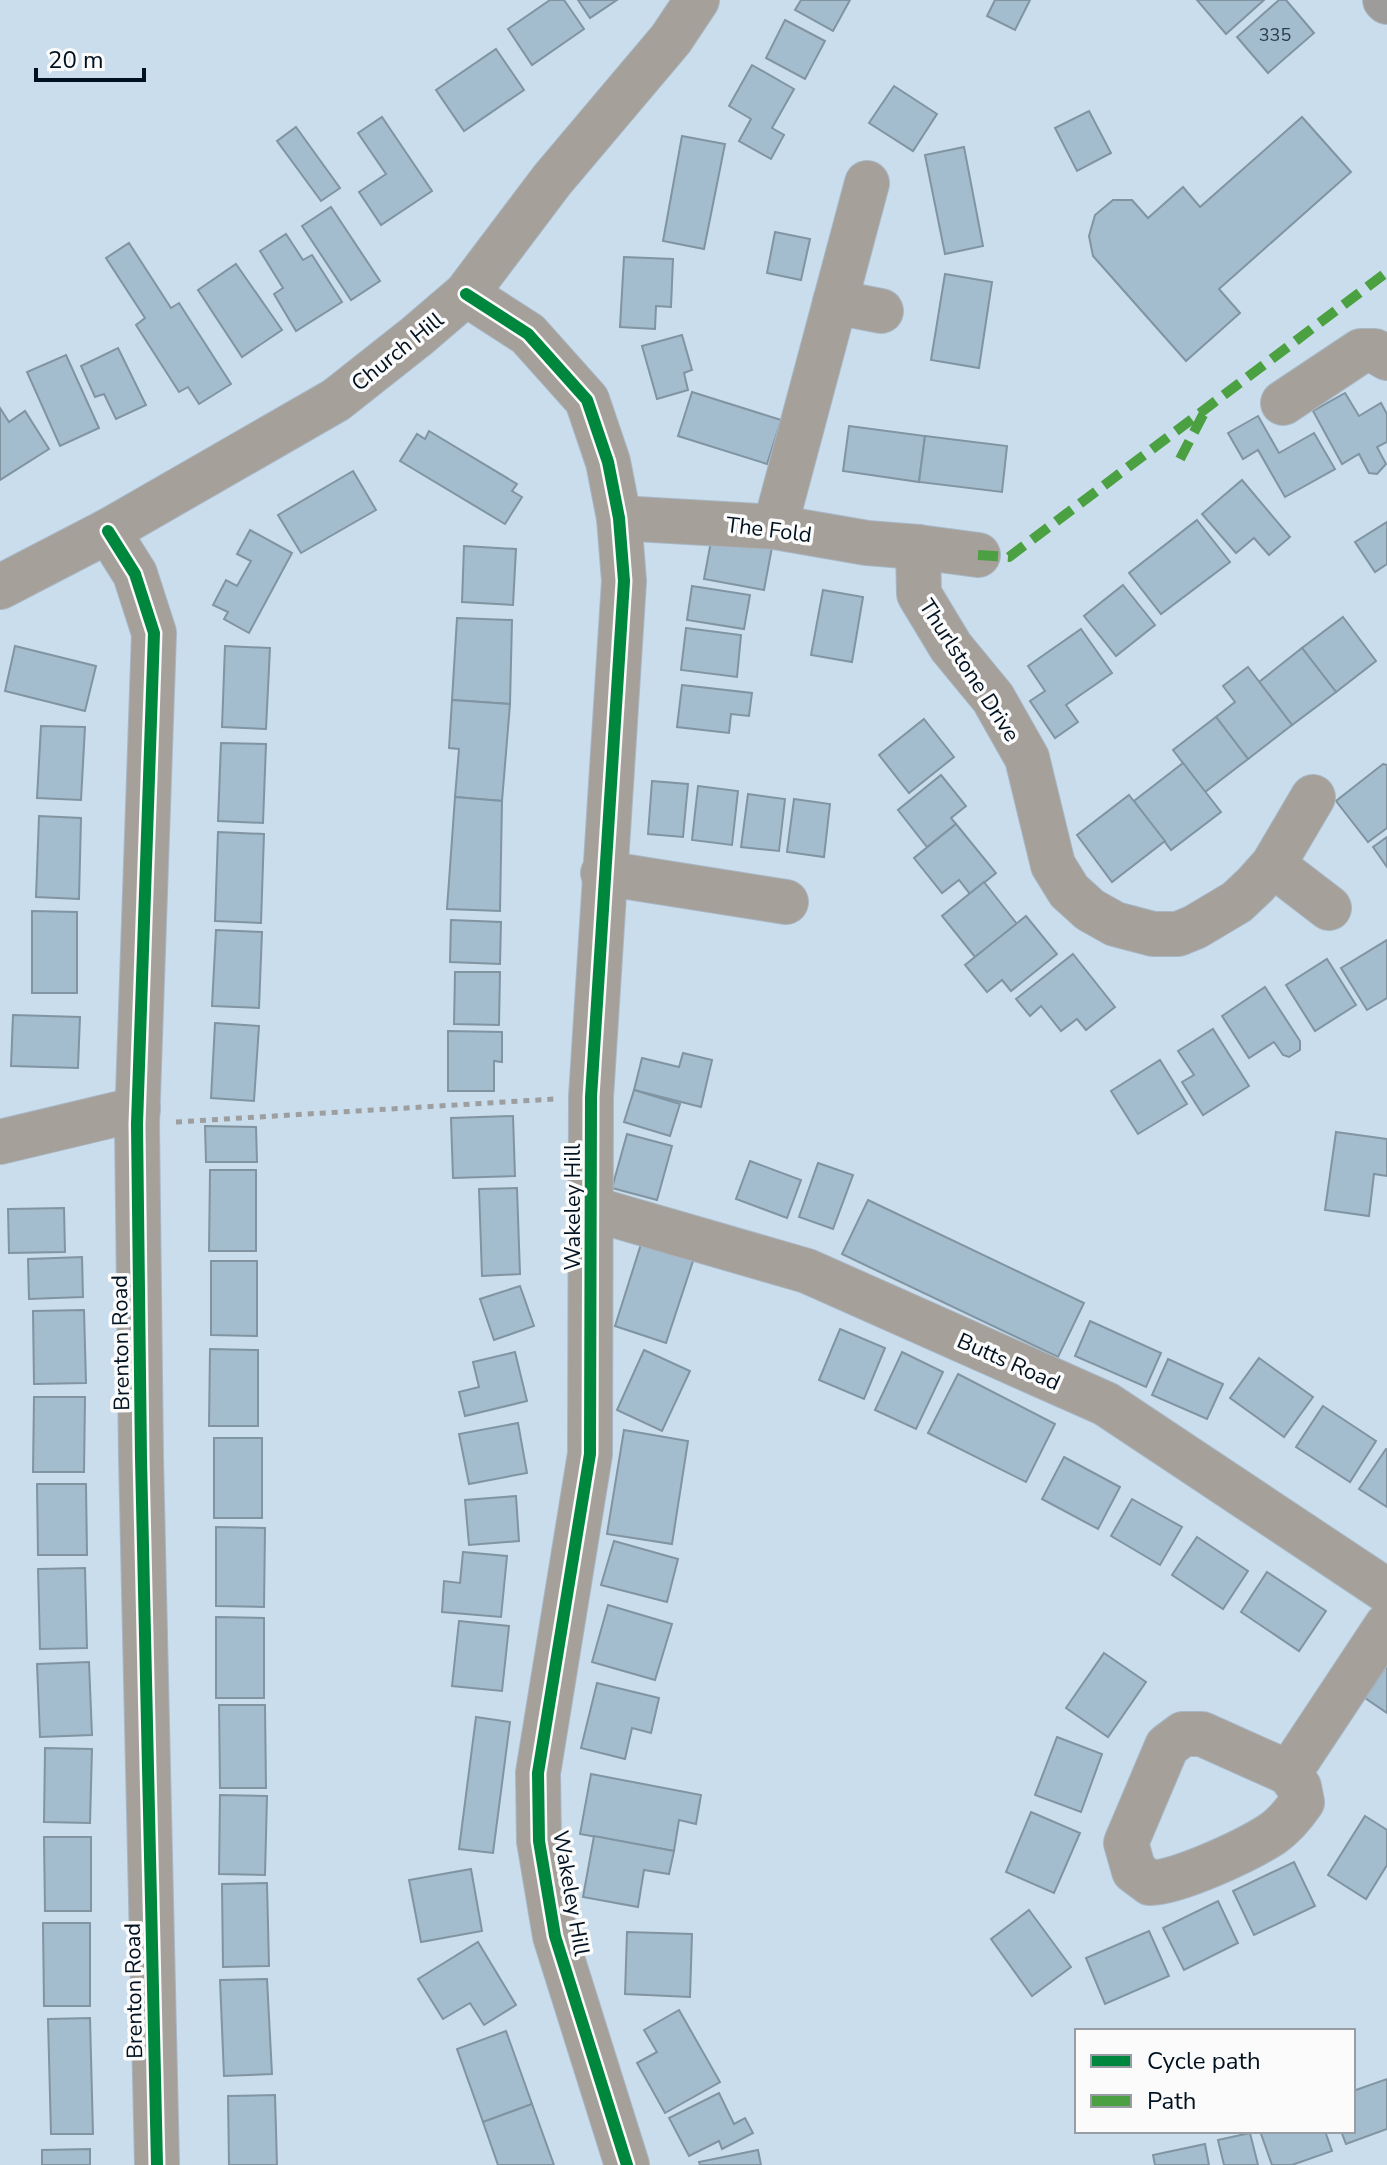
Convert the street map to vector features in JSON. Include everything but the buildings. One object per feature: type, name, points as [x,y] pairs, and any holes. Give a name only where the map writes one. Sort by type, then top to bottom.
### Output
[{"type":"street","name":"Church Hill","points":[[0,587],[108,531],[336,400],[466,294],[552,180],[671,39],[697,0]]},
{"type":"street","points":[[775,527],[867,183]]},
{"type":"street","name":"Wakeley Hill","points":[[466,294],[528,334],[587,400],[608,462],[619,518],[624,581],[591,1097],[590,1454],[538,1773],[539,1841],[555,1936],[627,2165]]},
{"type":"street","points":[[835,302],[881,311]]},
{"type":"street","points":[[1283,403],[1361,351],[1375,351],[1387,358]]},
{"type":"street","name":"The Fold","points":[[619,518],[775,527],[867,543],[918,547]]},
{"type":"street","name":"Brenton Road","points":[[108,531],[135,574],[154,633],[138,1116],[141,1458],[157,2165]]},
{"type":"street","points":[[918,547],[978,555]]},
{"type":"street","name":"Thurlstone Drive","points":[[918,547],[919,594],[951,647],[993,698],[1027,758],[1053,865],[1069,891],[1090,910],[1115,924],[1153,934],[1178,934],[1237,902],[1273,865],[1313,797]]},
{"type":"street","points":[[1273,865],[1329,908]]},
{"type":"street","points":[[603,873],[786,902]]},
{"type":"street","points":[[0,1142],[138,1116]]},
{"type":"street","name":"Butts Road","points":[[593,1209],[807,1271],[1106,1404],[1387,1591]]},
{"type":"street","points":[[1289,1773],[1387,1625]]},
{"type":"path","points":[[138,1116],[591,1097]]},
{"type":"marked path","points":[[978,555],[1009,557],[1387,272]]},
{"type":"marked path","points":[[1180,459],[1204,413]]},
{"type":"cycle path","points":[[466,294],[528,334],[587,400],[608,462],[619,518],[624,581],[591,1097],[590,1454],[538,1773],[539,1841],[555,1936],[627,2165]]},
{"type":"cycle path","points":[[108,531],[135,574],[154,633],[137,1124],[141,1458],[157,2165]]}]
